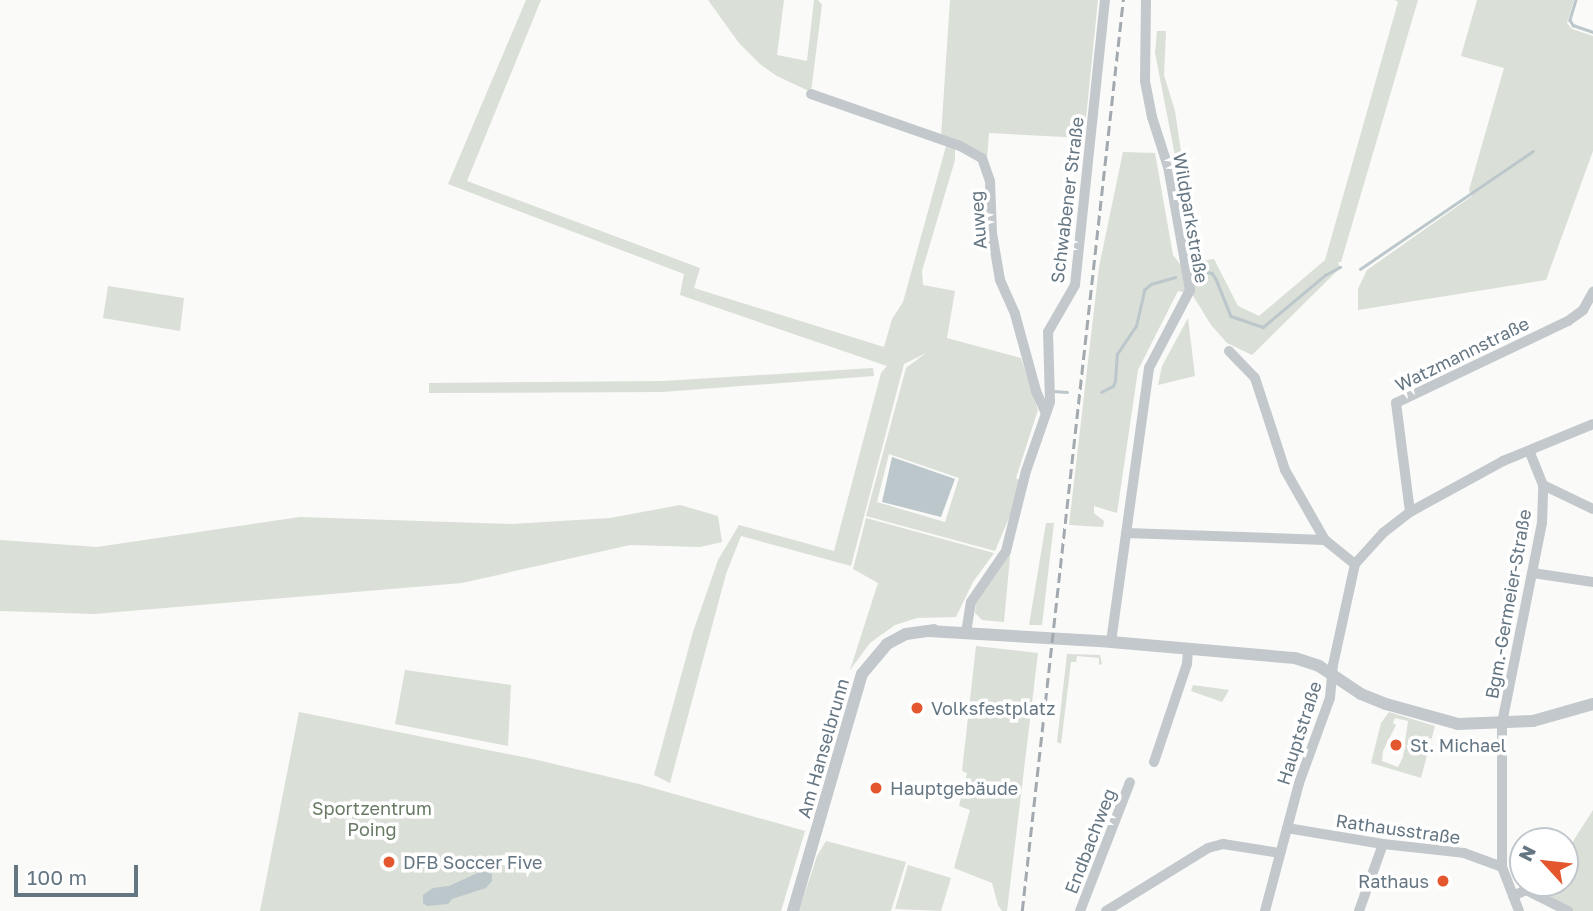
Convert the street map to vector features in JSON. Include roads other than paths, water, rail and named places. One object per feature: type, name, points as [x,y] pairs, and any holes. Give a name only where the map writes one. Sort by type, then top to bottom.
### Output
[{"type":"street","name":"Schwabener Straße","points":[[966,633],[971,602],[1006,551],[1026,471],[1050,402],[1048,332],[1075,285],[1105,0]]},
{"type":"street","name":"Wildparkstraße","points":[[1111,642],[1151,361],[1190,290],[1168,167],[1152,117],[1145,81],[1146,0]]},
{"type":"street","name":"Auweg","points":[[811,94],[960,146],[982,158],[990,181],[992,233],[1000,280],[1014,314],[1036,391],[1046,413]]},
{"type":"street","name":"Watzmannstraße","points":[[1410,512],[1396,403],[1568,321],[1583,310],[1592,297]]},
{"type":"street","points":[[1229,351],[1255,378],[1285,470],[1325,540],[1355,564],[1383,533],[1410,512],[1503,461],[1593,424]]},
{"type":"street","name":"Bgm.-Germeier-Straße","points":[[1502,867],[1502,723],[1542,523],[1543,485],[1529,451]]},
{"type":"street","points":[[1543,485],[1593,509]]},
{"type":"street","points":[[1126,533],[1325,540]]},
{"type":"street","name":"Hauptstraße","points":[[1265,911],[1301,775],[1330,698],[1355,564]]},
{"type":"street","points":[[1533,573],[1593,582]]},
{"type":"street","name":"Am Hanselbrunn","points":[[793,911],[863,674],[887,644],[906,634],[947,628],[966,633],[1295,658],[1319,666],[1361,694],[1458,724],[1502,723],[1562,715],[1593,704]]},
{"type":"street","points":[[1154,762],[1187,664],[1188,649]]},
{"type":"street","name":"Endbachweg","points":[[1080,911],[1130,782]]},
{"type":"street","name":"Rathausstraße","points":[[1287,828],[1383,844],[1462,853],[1502,867]]},
{"type":"street","points":[[1106,911],[1208,848],[1223,844],[1280,853]]},
{"type":"street","points":[[1359,911],[1383,844]]},
{"type":"street","points":[[1502,867],[1509,885]]},
{"type":"street","points":[[1540,897],[1568,911]]},
{"type":"waterway","points":[[1576,0],[1570,20],[1573,25],[1593,32]]},
{"type":"waterway","points":[[1360,269],[1533,151]]},
{"type":"waterway","points":[[1202,271],[1212,273],[1216,279],[1231,316],[1263,327],[1325,275],[1340,267]]},
{"type":"waterway","points":[[1101,392],[1113,386],[1117,354],[1136,326],[1144,290],[1151,284],[1175,277]]},
{"type":"waterway","points":[[1053,391],[1067,392]]},
{"type":"railway","points":[[1022,911],[1123,0]]},
{"type":"place","name":"Volksfestplatz","points":[[917,708]]},
{"type":"place","name":"St. Michael","points":[[1396,745]]},
{"type":"place","name":"Hauptgebäude","points":[[876,788]]},
{"type":"place","name":"DFB Soccer Five","points":[[389,862]]},
{"type":"place","name":"Rathaus","points":[[1443,881]]},
{"type":"park label","name":"Sportzentrum Poing","points":[[372,819]]}]
